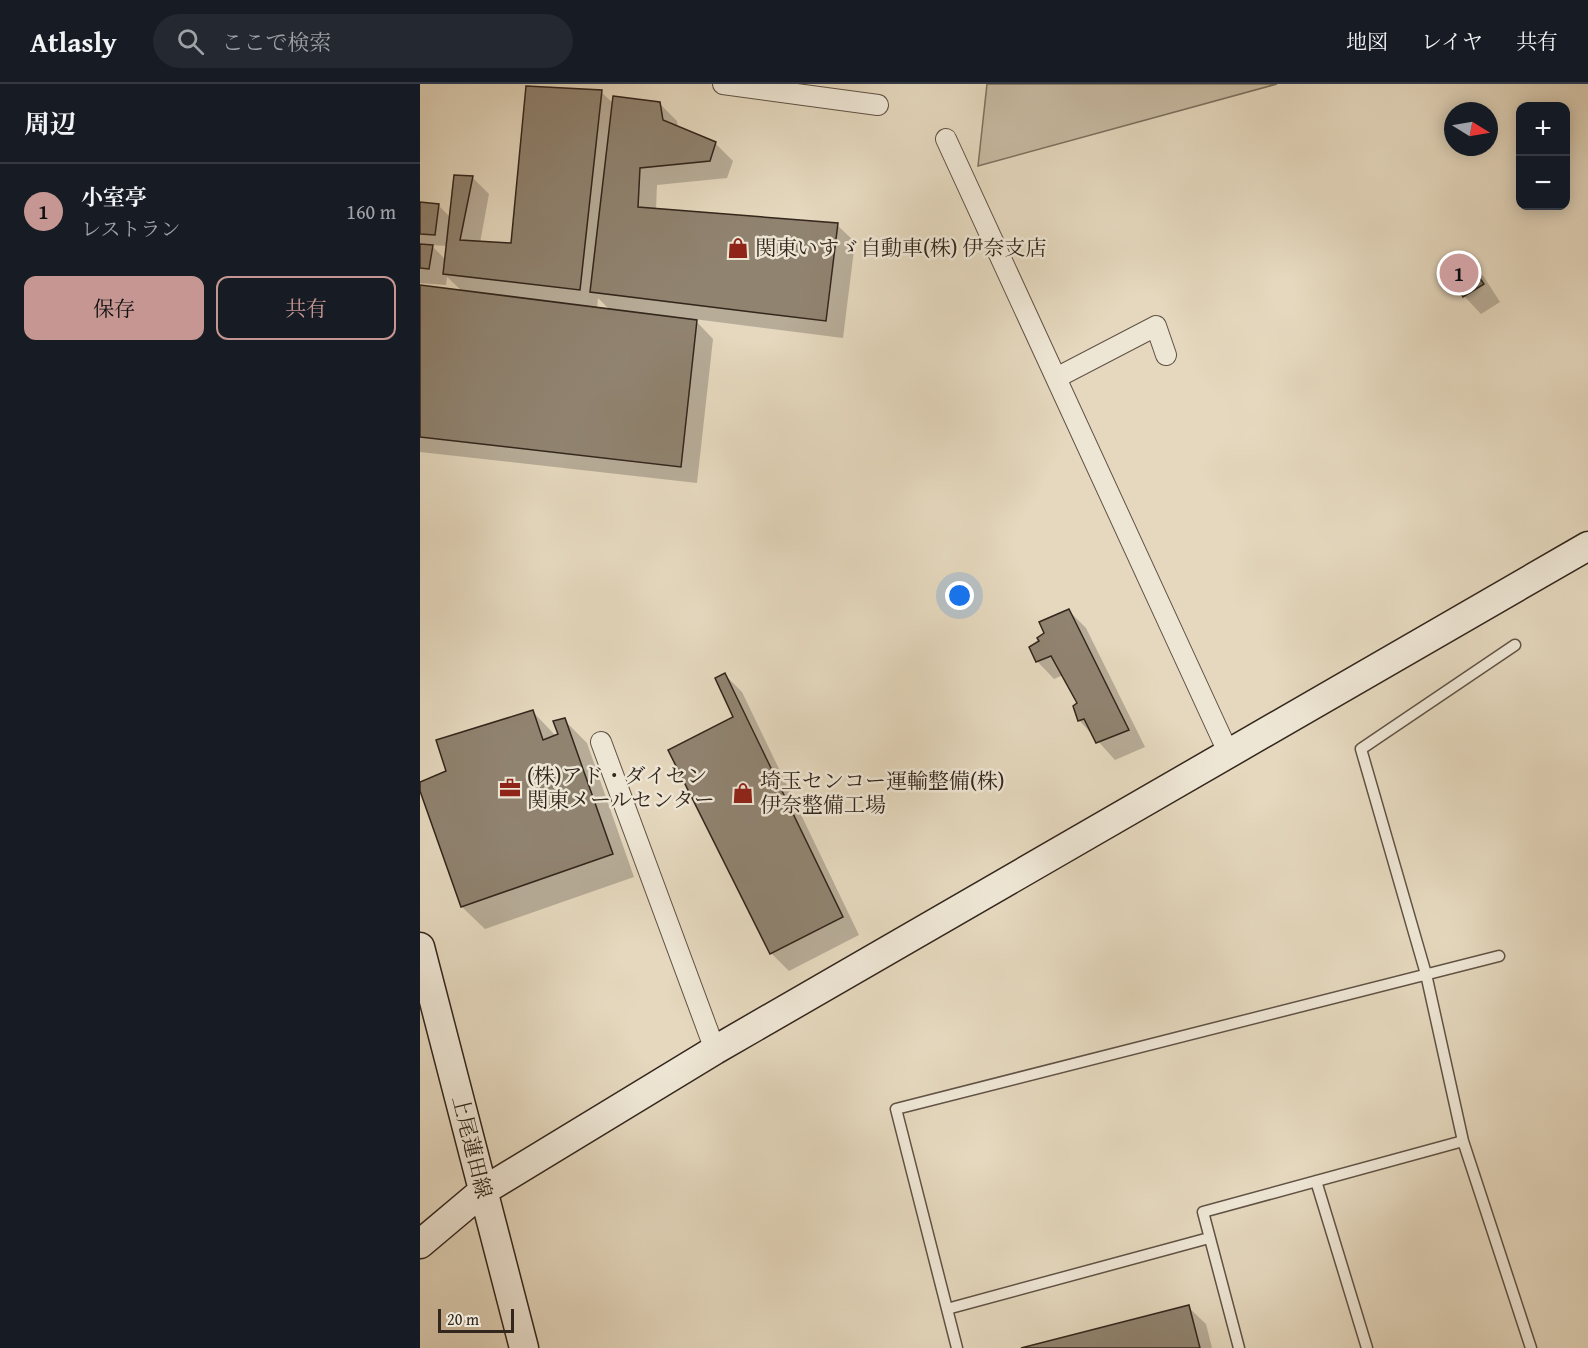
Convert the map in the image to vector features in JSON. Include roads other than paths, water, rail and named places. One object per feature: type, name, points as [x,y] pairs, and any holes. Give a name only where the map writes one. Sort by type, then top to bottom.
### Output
[{"type":"street","points":[[723,84],[809,90],[878,105]]},
{"type":"street","points":[[946,139],[1228,752]]},
{"type":"street","points":[[1056,378],[1156,326],[1166,355]]},
{"type":"street","points":[[420,1244],[483,1191],[715,1050],[1588,546]]},
{"type":"street","points":[[601,742],[715,1050]]},
{"type":"street","name":"上尾蓮田線","points":[[420,947],[524,1348]]},
{"type":"lane","points":[[1515,645],[1361,749],[1426,974],[1462,1141],[1532,1348]]},
{"type":"lane","points":[[957,1348],[896,1109],[1499,956]]},
{"type":"lane","points":[[1239,1348],[1203,1212],[1462,1141]]},
{"type":"lane","points":[[1316,1181],[1367,1348]]},
{"type":"lane","points":[[947,1309],[1209,1238]]},
{"type":"place","name":"関東いすゞ自動車(株) 伊奈支店","points":[[738,248]]},
{"type":"place","name":"小室亭","points":[[1459,273]]},
{"type":"place","name":"(株)アド・ダイセン 関東メールセンター","points":[[510,788]]},
{"type":"place","name":"埼玉センコー運輸整備(株) 伊奈整備工場","points":[[743,793]]}]
